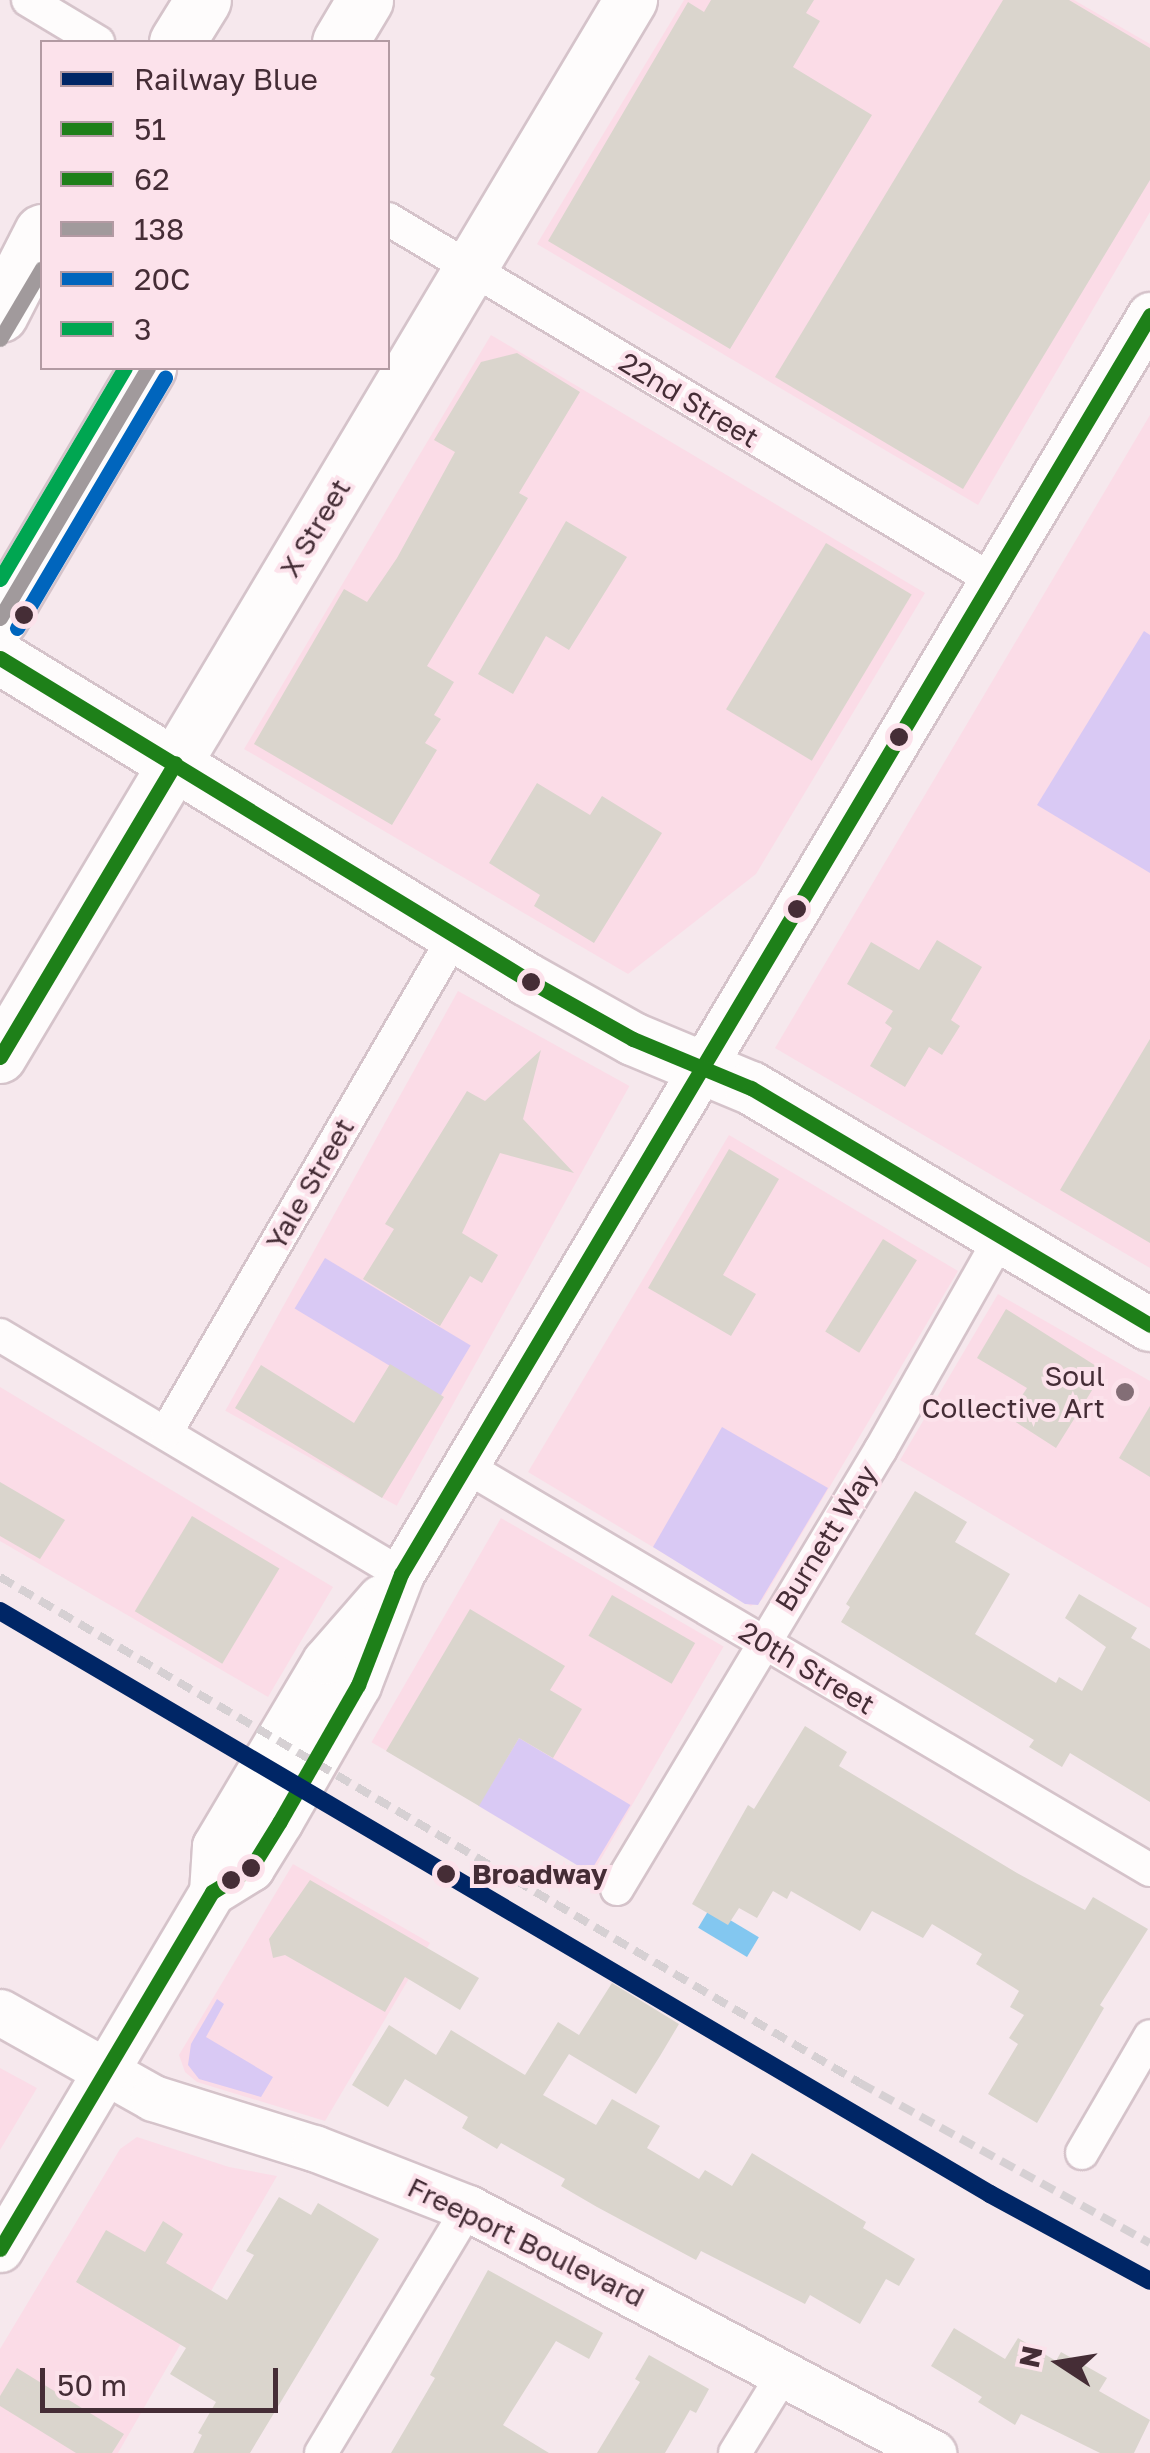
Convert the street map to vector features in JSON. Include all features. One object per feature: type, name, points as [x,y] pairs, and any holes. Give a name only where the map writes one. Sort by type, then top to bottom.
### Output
[{"type":"highway","points":[[142,40],[164,0]]},
{"type":"highway","points":[[178,40],[202,0]]},
{"type":"highway","points":[[341,40],[365,0]]},
{"type":"highway","points":[[0,314],[40,236]]},
{"type":"highway","points":[[0,339],[40,271]]},
{"type":"highway","points":[[0,618],[147,370]]},
{"type":"main road","name":"X Street","points":[[0,1057],[632,0]]},
{"type":"main road","points":[[0,2249],[212,1892],[215,1846],[317,1673],[401,1574],[1150,315]]},
{"type":"main road","points":[[0,658],[454,937],[634,1039],[751,1088],[1150,1325]]},
{"type":"main road","name":"Freeport Boulevard","points":[[0,2012],[167,2104],[314,2148],[468,2208],[934,2453]]},
{"type":"street","points":[[28,0],[95,40]]},
{"type":"street","name":"22nd Street","points":[[390,220],[991,579]]},
{"type":"street","name":"Yale Street","points":[[167,1432],[454,937]]},
{"type":"street","name":"Burnett Way","points":[[617,1889],[762,1641],[881,1449],[1001,1237]]},
{"type":"street","points":[[0,1335],[401,1574]]},
{"type":"street","name":"20th Street","points":[[465,1466],[1150,1870]]},
{"type":"street","points":[[1082,2153],[1150,2036]]},
{"type":"street","points":[[321,2453],[468,2208]]},
{"type":"street","points":[[735,2453],[784,2373]]},
{"type":"shaded area","points":[[684,0],[1074,0],[1150,44],[1150,212],[978,505],[537,244]]},
{"type":"shaded area","points":[[491,335],[925,593],[756,874],[628,974],[244,749]]},
{"type":"shaded area","points":[[1150,415],[1150,1268],[775,1048]]},
{"type":"shaded area","points":[[1144,631],[1150,635],[1150,873],[1037,805]]},
{"type":"shaded area","points":[[458,991],[629,1086],[397,1506],[225,1411]]},
{"type":"shaded area","points":[[729,1135],[958,1271],[763,1599],[751,1606],[528,1472]]},
{"type":"shaded area","points":[[325,1258],[471,1346],[440,1396],[295,1309]]},
{"type":"shaded area","points":[[998,1294],[1150,1381],[1150,1608],[900,1460]]},
{"type":"shaded area","points":[[0,1387],[333,1587],[268,1697],[0,1541]]},
{"type":"shaded area","points":[[722,1427],[828,1488],[758,1605],[745,1604],[653,1547]]},
{"type":"shaded area","points":[[501,1518],[724,1646],[594,1871],[371,1742]]},
{"type":"shaded area","points":[[519,1738],[630,1805],[590,1873],[478,1806]]},
{"type":"shaded area","points":[[293,1864],[430,1943],[325,2121],[197,2082],[185,2072],[179,2055]]},
{"type":"shaded area","points":[[217,1999],[224,2004],[206,2037],[273,2077],[261,2097],[199,2079],[188,2065],[191,2044]]},
{"type":"shaded area","points":[[0,2068],[37,2088],[0,2150]]},
{"type":"shaded area","points":[[137,2137],[229,2167],[277,2176],[118,2453],[0,2453],[0,2349],[120,2149]]},
{"type":"water","points":[[710,1908],[759,1937],[747,1957],[698,1928]]},
{"type":"building","points":[[711,0],[814,0],[806,13],[820,21],[793,67],[872,115],[730,349],[548,241],[688,2],[704,12]]},
{"type":"building","points":[[1003,0],[1069,0],[1150,48],[1150,180],[963,489],[775,377]]},
{"type":"building","points":[[517,353],[580,392],[519,493],[528,498],[427,666],[454,682],[434,715],[441,719],[425,743],[437,750],[392,825],[254,744],[344,589],[367,602],[397,558],[455,452],[434,440],[481,362]]},
{"type":"building","points":[[566,521],[627,557],[569,650],[546,636],[513,694],[478,674]]},
{"type":"building","points":[[826,543],[912,595],[812,761],[726,709]]},
{"type":"building","points":[[537,783],[590,815],[602,796],[662,833],[594,943],[534,906],[540,895],[489,863]]},
{"type":"building","points":[[937,940],[982,967],[951,1020],[960,1026],[942,1055],[929,1047],[905,1087],[870,1066],[892,1028],[885,1023],[893,1011],[847,984],[871,942],[919,970]]},
{"type":"building","points":[[1150,1039],[1150,1243],[1060,1190]]},
{"type":"building","points":[[541,1050],[523,1119],[574,1173],[500,1153],[462,1233],[498,1255],[482,1283],[470,1276],[440,1326],[363,1279],[394,1229],[385,1224],[467,1091],[485,1101]]},
{"type":"building","points":[[729,1149],[779,1179],[723,1275],[756,1294],[731,1336],[648,1288]]},
{"type":"building","points":[[883,1239],[917,1260],[859,1353],[825,1331]]},
{"type":"building","points":[[1006,1309],[1104,1371],[1056,1448],[1008,1417],[1027,1388],[977,1358]]},
{"type":"building","points":[[390,1364],[444,1397],[382,1498],[235,1408],[261,1365],[354,1423]]},
{"type":"building","points":[[1150,1406],[1150,1477],[1119,1458]]},
{"type":"building","points":[[0,1482],[65,1520],[40,1559],[0,1536]]},
{"type":"building","points":[[915,1491],[967,1522],[955,1542],[1010,1574],[975,1634],[1056,1683],[1059,1677],[1082,1691],[1106,1647],[1065,1618],[1079,1594],[1137,1628],[1131,1638],[1150,1649],[1150,1802],[1070,1753],[1062,1767],[1029,1747],[1034,1740],[841,1622],[850,1607],[846,1604]]},
{"type":"building","points":[[192,1516],[279,1569],[222,1664],[135,1611]]},
{"type":"building","points":[[612,1595],[695,1643],[672,1684],[588,1636]]},
{"type":"building","points":[[470,1609],[565,1666],[550,1690],[582,1709],[553,1758],[519,1738],[479,1806],[386,1751]]},
{"type":"building","points":[[805,1726],[847,1752],[839,1766],[1017,1873],[1085,1910],[1093,1897],[1148,1929],[1100,2005],[1104,2008],[1037,2123],[988,2094],[1018,2044],[1009,2038],[1024,2015],[1010,2007],[1019,1991],[976,1964],[982,1954],[932,1924],[923,1938],[872,1911],[860,1931],[791,1891],[787,1899],[773,1891],[757,1918],[739,1908],[728,1925],[692,1904],[748,1805],[754,1809]]},
{"type":"building","points":[[310,1880],[479,1978],[460,2010],[405,1977],[385,2012],[285,1955],[273,1958],[269,1939]]},
{"type":"building","points":[[612,1983],[679,2024],[660,2056],[636,2094],[569,2054],[543,2095],[596,2125],[612,2099],[660,2126],[647,2148],[699,2179],[705,2170],[732,2186],[752,2153],[866,2222],[863,2228],[915,2259],[899,2286],[886,2279],[860,2324],[810,2295],[805,2304],[701,2251],[696,2260],[597,2207],[561,2186],[565,2179],[501,2143],[497,2149],[462,2128],[468,2117],[405,2079],[388,2107],[352,2085],[389,2025],[436,2055],[451,2030],[525,2075],[558,2022],[579,2035]]},
{"type":"building","points":[[279,2197],[311,2215],[318,2203],[379,2239],[250,2453],[193,2453],[202,2435],[198,2433],[216,2402],[170,2374],[186,2348],[76,2282],[106,2230],[145,2252],[163,2221],[183,2234],[166,2263],[227,2300],[254,2255],[246,2251]]},
{"type":"building","points":[[488,2270],[603,2333],[589,2359],[556,2341],[503,2425],[549,2453],[391,2453],[435,2378],[430,2375]]},
{"type":"building","points":[[954,2328],[1005,2359],[1018,2338],[1056,2361],[1061,2352],[1107,2378],[1099,2391],[1150,2420],[1134,2453],[1100,2453],[1021,2414],[1015,2425],[978,2402],[982,2397],[931,2366]]},
{"type":"building","points":[[649,2355],[709,2389],[696,2413],[690,2410],[665,2453],[597,2453],[640,2382],[635,2379]]},
{"type":"building","points":[[17,2368],[124,2434],[112,2453],[76,2453],[0,2406],[0,2396]]},
{"type":"railway","points":[[0,1577],[860,2083],[1150,2243]]},
{"type":"rail line","name":"Blue","points":[[0,1611],[990,2194],[1150,2281]]},
{"type":"transit line","name":"138","points":[[0,339],[40,271]]},
{"type":"transit line","name":"51","points":[[0,2249],[212,1892],[251,1868],[280,1821],[358,1685],[401,1574],[1150,315]]},
{"type":"transit line","name":"3","points":[[0,579],[124,370]]},
{"type":"transit line","name":"138","points":[[0,618],[147,370]]},
{"type":"transit line","name":"20C","points":[[17,628],[165,378]]},
{"type":"transit line","name":"62","points":[[0,658],[526,979],[633,1039],[751,1088],[1150,1325]]},
{"type":"transit line","name":"62","points":[[0,1057],[175,763]]},
{"type":"place","name":"Soul Collective Art","points":[[1125,1392]]},
{"type":"place","name":"Broadway","points":[[446,1874]]}]
